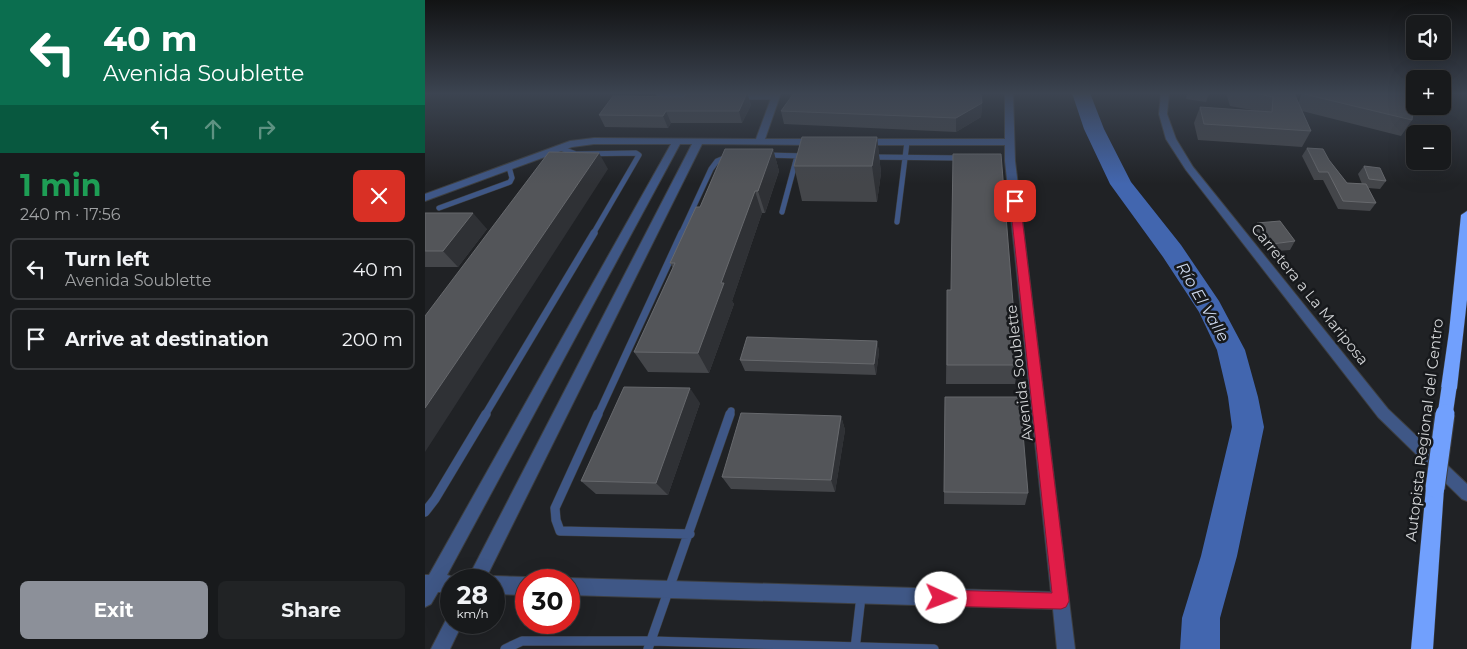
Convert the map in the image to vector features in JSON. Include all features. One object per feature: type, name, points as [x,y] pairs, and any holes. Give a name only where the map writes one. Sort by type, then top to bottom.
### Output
[{"type":"highway","name":"Autopista Regional del Centro","points":[[1422,649],[1435,488],[1457,332],[1467,216]]},
{"type":"street","points":[[759,142],[766,123]]},
{"type":"street","name":"Avenida Soublette","points":[[1009,123],[1009,142],[1066,649]]},
{"type":"street","name":"Carretera a La Mariposa","points":[[1166,123],[1171,139],[1189,168],[1383,413],[1467,494]]},
{"type":"street","points":[[425,198],[570,144],[594,141],[830,142]]},
{"type":"street","points":[[425,598],[429,583],[677,141]]},
{"type":"street","points":[[482,569],[698,142]]},
{"type":"street","points":[[849,142],[1009,142]]},
{"type":"street","points":[[580,587],[1061,601]]},
{"type":"street","points":[[440,649],[448,634]]},
{"type":"lane","points":[[782,212],[801,142]]},
{"type":"lane","points":[[897,222],[907,142]]},
{"type":"lane","points":[[425,512],[435,499],[639,157],[636,153],[576,154],[559,148]]},
{"type":"lane","points":[[689,534],[560,531],[556,520],[555,508],[711,169],[717,161],[725,156],[737,155]]},
{"type":"lane","points":[[754,155],[807,156]]},
{"type":"lane","points":[[866,157],[973,158]]},
{"type":"lane","points":[[439,208],[509,182],[512,178],[509,167]]},
{"type":"lane","points":[[649,645],[670,590],[731,411]]},
{"type":"lane","points":[[855,648],[861,596]]},
{"type":"lane","points":[[505,649],[522,642],[934,649]]},
{"type":"building","points":[[1308,123],[1311,131],[1204,124]]},
{"type":"building","points":[[802,137],[877,137],[872,166],[794,166]]},
{"type":"building","points":[[1307,148],[1323,149],[1347,183],[1366,184],[1376,203],[1343,201],[1328,172],[1319,172]]},
{"type":"building","points":[[725,149],[773,149],[758,191],[755,191],[721,283],[724,283],[698,353],[634,352],[675,263],[670,263],[696,207],[700,207]]},
{"type":"building","points":[[549,152],[599,153],[425,408],[425,316]]},
{"type":"building","points":[[953,154],[1001,154],[1018,365],[947,365],[947,290],[951,290]]},
{"type":"building","points":[[1364,166],[1380,168],[1386,181],[1369,179]]},
{"type":"building","points":[[425,213],[473,213],[443,251],[425,251]]},
{"type":"building","points":[[1280,221],[1295,241],[1272,244],[1257,223]]},
{"type":"building","points":[[747,337],[877,341],[874,364],[740,360]]},
{"type":"building","points":[[624,387],[690,388],[656,483],[581,481]]},
{"type":"building","points":[[945,397],[1020,397],[1028,493],[944,492]]},
{"type":"building","points":[[741,413],[841,416],[831,480],[722,477]]},
{"type":"waterway","name":"Río El Valle","points":[[1092,123],[1121,184],[1172,251],[1210,308],[1231,350],[1243,397],[1248,427],[1219,556],[1201,618],[1200,649]]},
{"type":"route","points":[[941,598],[1061,601],[1015,201]]}]
